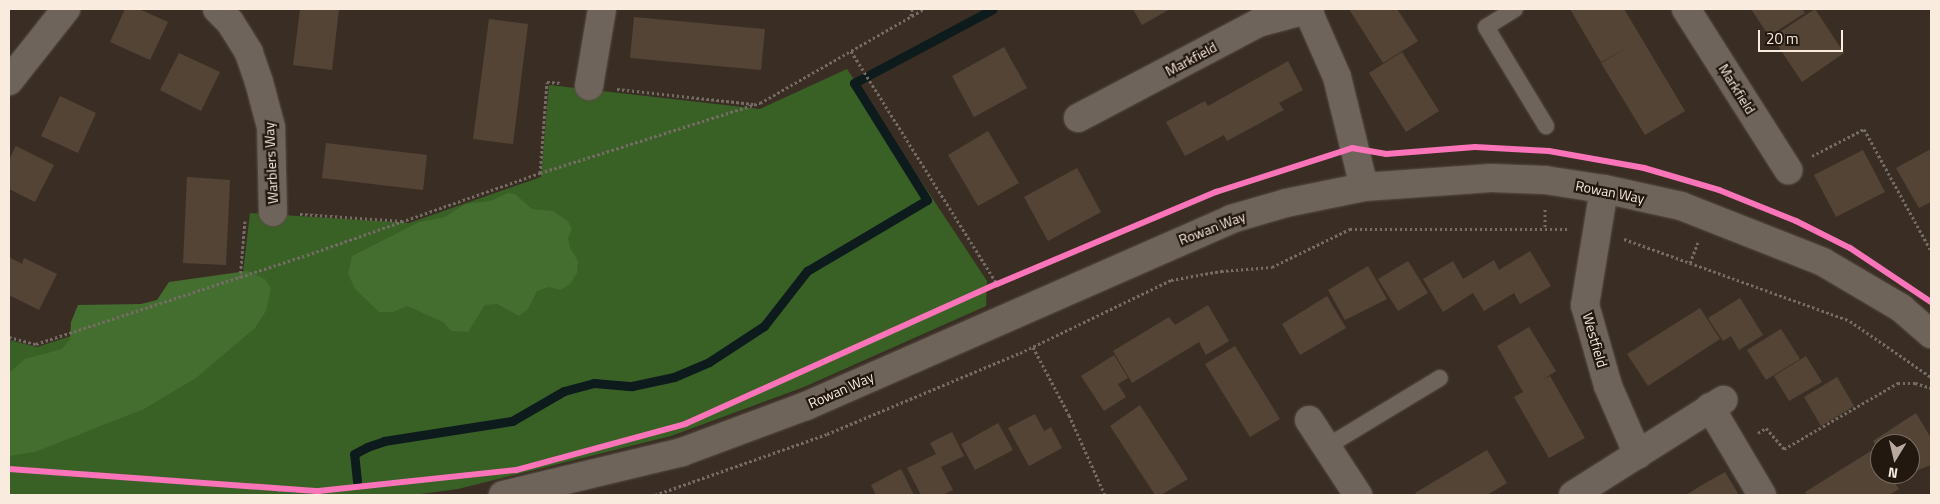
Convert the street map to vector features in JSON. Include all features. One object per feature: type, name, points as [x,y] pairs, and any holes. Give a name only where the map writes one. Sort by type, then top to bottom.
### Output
[{"type":"street","points":[[9,81],[66,9]]},
{"type":"street","name":"Warblers Way","points":[[217,9],[230,22],[249,53],[259,82],[271,127],[273,212]]},
{"type":"street","points":[[589,86],[602,9]]},
{"type":"street","name":"Markfield","points":[[1686,9],[1788,170]]},
{"type":"street","name":"Markfield","points":[[1078,118],[1258,23],[1309,10],[1337,77],[1364,187]]},
{"type":"street","name":"Rowan Way","points":[[503,495],[560,484],[682,452],[806,406],[1231,219],[1286,202],[1364,187],[1491,178],[1604,189],[1681,206],[1823,262],[1901,308],[1931,334]]},
{"type":"street","name":"Westfield","points":[[1604,189],[1585,306],[1608,386],[1638,456]]},
{"type":"street","points":[[1573,495],[1638,456],[1717,403],[1733,447],[1762,495]]},
{"type":"street","points":[[1309,420],[1358,495]]},
{"type":"lane","points":[[1515,9],[1486,27],[1546,126]]},
{"type":"lane","points":[[1326,447],[1440,378]]},
{"type":"path","points":[[911,17],[912,9]]},
{"type":"path","points":[[9,337],[36,344],[240,278],[540,174],[756,105],[924,9]]},
{"type":"path","points":[[851,51],[996,284]]},
{"type":"path","points":[[540,174],[547,82],[756,105]]},
{"type":"path","points":[[1788,170],[1864,129],[1931,251]]},
{"type":"path","points":[[240,278],[246,211],[406,221]]},
{"type":"path","points":[[655,495],[827,434],[1033,347],[1171,280],[1221,271],[1272,267],[1350,229],[1597,229],[1850,321],[1931,378]]},
{"type":"path","points":[[989,287],[1006,280]]},
{"type":"path","points":[[1033,347],[1069,415],[1105,495]]},
{"type":"path","points":[[1733,447],[1766,428],[1784,450],[1898,383],[1915,383],[1931,388]]},
{"type":"path","points":[[269,488],[279,492],[287,489]]},
{"type":"green space","points":[[847,69],[987,281],[986,306],[804,387],[671,436],[458,489],[413,495],[9,495],[9,340],[37,347],[242,281],[250,213],[409,223],[541,177],[549,85],[760,109]]},
{"type":"green space","points":[[508,193],[515,194],[532,209],[553,211],[568,221],[572,229],[568,238],[570,248],[578,261],[577,273],[570,284],[560,290],[549,287],[537,291],[528,309],[519,316],[497,304],[485,305],[468,332],[451,331],[443,322],[407,306],[393,312],[379,312],[355,289],[348,274],[352,256],[419,222],[445,217],[465,204],[490,201]]},
{"type":"green space","points":[[247,271],[265,279],[271,289],[266,311],[255,328],[196,378],[144,409],[35,452],[9,456],[9,373],[25,359],[62,349],[70,339],[71,322],[78,305],[141,304],[157,300],[169,282]]},
{"type":"building","points":[[125,9],[139,9],[168,22],[150,60],[110,42]]},
{"type":"building","points":[[300,9],[339,9],[332,70],[293,65]]},
{"type":"building","points":[[1133,9],[1170,9],[1142,25]]},
{"type":"building","points":[[1349,9],[1397,9],[1418,41],[1383,63]]},
{"type":"building","points":[[1570,9],[1624,9],[1685,111],[1645,135],[1601,63],[1628,47],[1601,62]]},
{"type":"building","points":[[1751,9],[1802,9],[1805,13],[1769,36]]},
{"type":"building","points":[[1815,9],[1844,53],[1802,82],[1772,37]]},
{"type":"building","points":[[634,17],[765,29],[761,70],[630,58]]},
{"type":"building","points":[[489,19],[528,24],[513,144],[473,139]]},
{"type":"building","points":[[1004,47],[1027,88],[974,117],[952,76]]},
{"type":"building","points":[[1402,52],[1439,111],[1406,132],[1369,73]]},
{"type":"building","points":[[179,53],[220,72],[201,111],[160,90]]},
{"type":"building","points":[[1288,61],[1303,90],[1279,103],[1284,110],[1227,141],[1224,135],[1185,156],[1166,122],[1205,101],[1208,106]]},
{"type":"building","points":[[60,96],[96,113],[78,153],[41,136]]},
{"type":"building","points":[[988,131],[1019,183],[978,206],[948,155]]},
{"type":"building","points":[[326,143],[427,155],[423,190],[322,178]]},
{"type":"building","points":[[16,146],[54,165],[35,202],[9,189],[9,160]]},
{"type":"building","points":[[1931,149],[1931,202],[1919,208],[1896,168]]},
{"type":"building","points":[[1863,150],[1885,192],[1836,217],[1814,175]]},
{"type":"building","points":[[1077,168],[1101,212],[1048,241],[1024,197]]},
{"type":"building","points":[[187,177],[230,180],[226,265],[183,263]]},
{"type":"building","points":[[1530,251],[1551,286],[1520,304],[1514,293],[1484,311],[1473,293],[1443,312],[1423,279],[1453,261],[1463,279],[1494,260],[1499,270]]},
{"type":"building","points":[[9,257],[22,264],[24,258],[57,274],[39,310],[9,295]]},
{"type":"building","points":[[1408,261],[1428,293],[1398,311],[1378,279]]},
{"type":"building","points":[[1368,266],[1387,299],[1345,320],[1328,290]]},
{"type":"building","points":[[1327,296],[1346,328],[1300,355],[1282,324]]},
{"type":"building","points":[[1740,298],[1763,335],[1739,350],[1731,336],[1723,341],[1708,318]]},
{"type":"building","points":[[1208,305],[1229,341],[1206,355],[1199,342],[1132,383],[1113,351],[1169,317],[1175,325]]},
{"type":"building","points":[[1700,308],[1720,339],[1648,386],[1627,354]]},
{"type":"building","points":[[1529,327],[1556,371],[1542,380],[1550,376],[1585,438],[1549,458],[1514,397],[1523,392],[1497,346]]},
{"type":"building","points":[[1781,329],[1800,359],[1766,380],[1747,350]]},
{"type":"building","points":[[1235,346],[1280,419],[1250,437],[1205,364]]},
{"type":"building","points":[[1114,355],[1128,378],[1118,384],[1126,397],[1104,411],[1081,376]]},
{"type":"building","points":[[1806,356],[1822,382],[1789,401],[1774,376]]},
{"type":"building","points":[[1837,377],[1854,406],[1821,426],[1804,397]]},
{"type":"building","points":[[1140,405],[1188,479],[1161,495],[1155,495],[1110,426]]},
{"type":"building","points":[[1916,413],[1931,438],[1931,465],[1920,469],[1920,434],[1884,434]]},
{"type":"building","points":[[1035,414],[1044,431],[1051,427],[1062,448],[1029,466],[1008,428]]},
{"type":"building","points":[[998,423],[1013,450],[975,470],[961,444]]},
{"type":"building","points":[[952,432],[964,456],[941,467],[953,490],[943,495],[921,495],[907,468],[936,454],[930,443]]},
{"type":"building","points":[[1487,450],[1507,483],[1487,495],[1417,495],[1415,493]]},
{"type":"building","points":[[1870,451],[1870,484],[1896,484],[1899,489],[1889,495],[1807,495],[1805,492]]},
{"type":"building","points":[[901,469],[914,495],[876,495],[871,485]]},
{"type":"building","points":[[1725,472],[1739,495],[1686,495],[1702,485]]},
{"type":"waterway","points":[[357,481],[354,454],[367,447],[384,441],[512,421],[564,391],[594,383],[632,386],[674,377],[709,362],[764,326],[807,271],[927,200],[854,83],[993,9]]},
{"type":"cycle path","points":[[9,469],[319,491],[516,470],[685,424],[997,284],[1216,192],[1352,148],[1386,154],[1475,147],[1549,151],[1644,168],[1719,190],[1796,221],[1850,248],[1931,302]]}]
